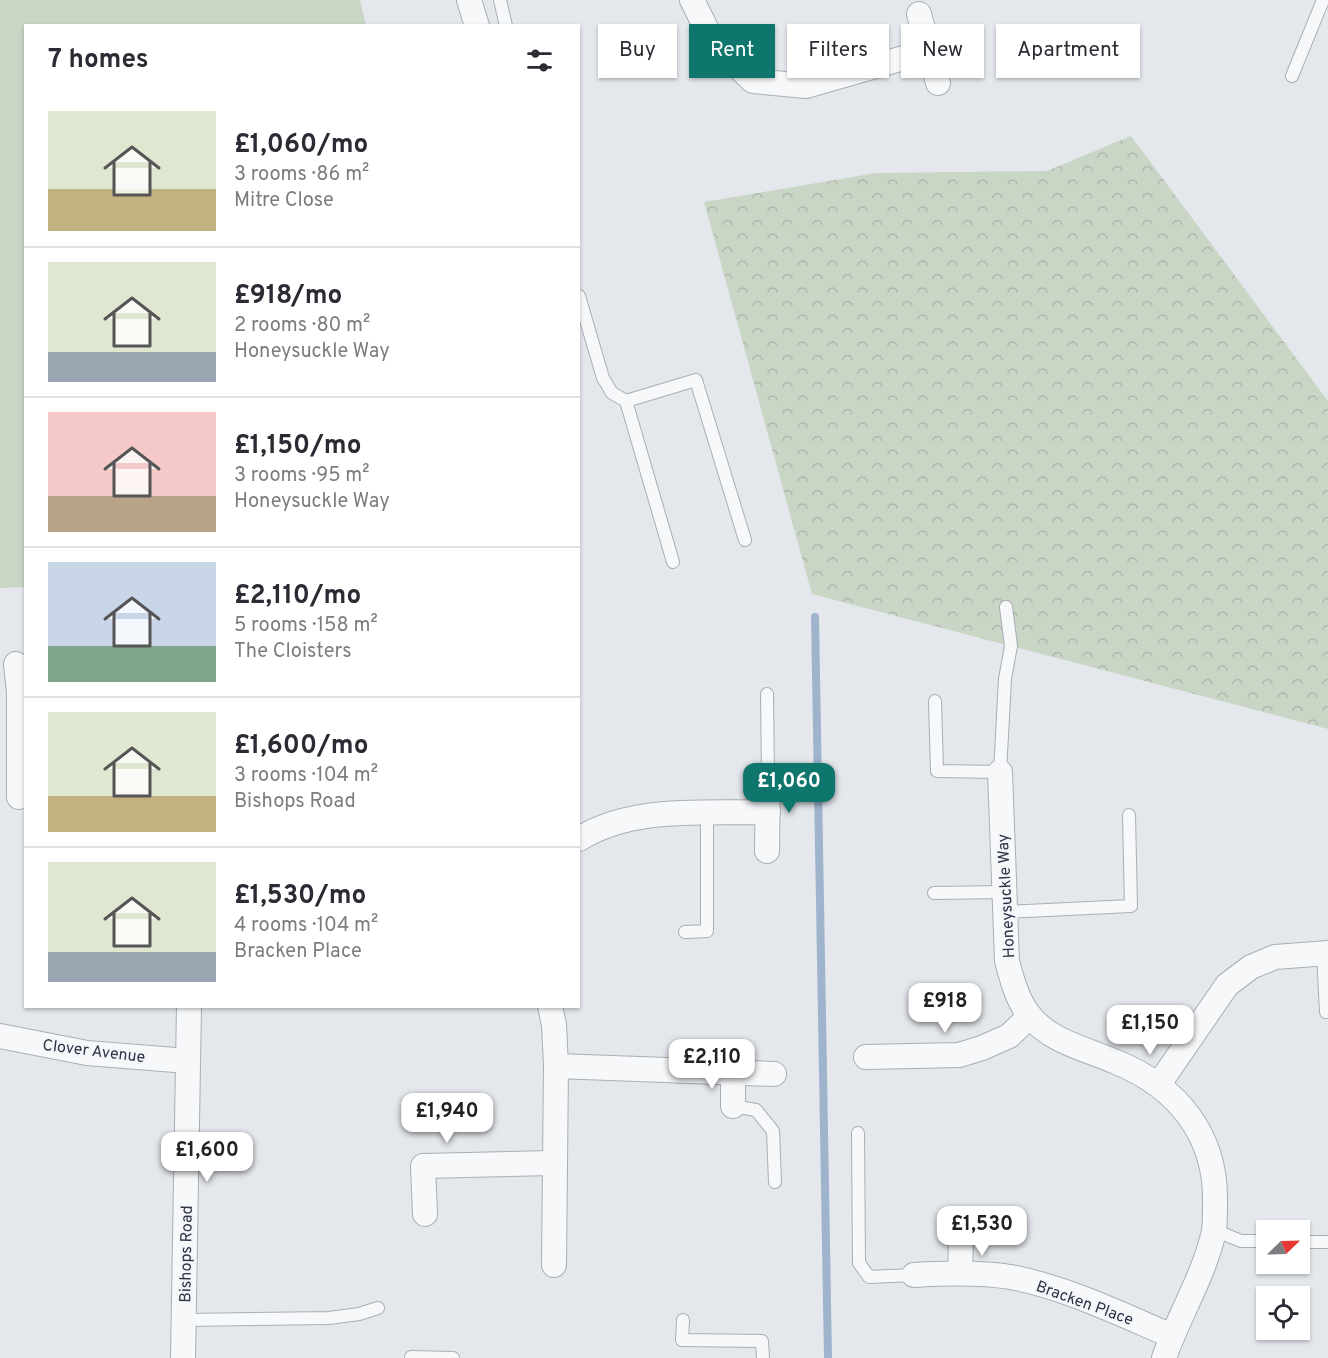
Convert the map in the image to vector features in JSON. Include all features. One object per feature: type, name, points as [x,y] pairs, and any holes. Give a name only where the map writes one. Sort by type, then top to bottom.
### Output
[{"type":"street","points":[[469,0],[476,24]]},
{"type":"street","points":[[692,0],[714,44],[753,81],[806,86],[901,59]]},
{"type":"street","points":[[919,14],[921,24]]},
{"type":"street","points":[[936,78],[938,83]]},
{"type":"street","points":[[15,797],[22,692],[16,664]]},
{"type":"street","name":"Honeysuckle Way","points":[[999,772],[1007,961],[1015,990],[1030,1016],[1052,1035],[1080,1049],[1117,1062],[1159,1084],[1184,1109],[1201,1135],[1211,1158],[1216,1188],[1214,1230],[1200,1277],[1172,1335],[1164,1358]]},
{"type":"street","points":[[767,851],[768,776]]},
{"type":"street","points":[[581,833],[623,820],[656,814],[768,812]]},
{"type":"street","points":[[1159,1084],[1227,985],[1251,967],[1275,957],[1325,953]]},
{"type":"street","name":"Bishops Road","points":[[183,1358],[189,1008]]},
{"type":"street","points":[[550,1008],[554,1025],[556,1066],[554,1265]]},
{"type":"street","points":[[866,1057],[958,1055],[1009,1036],[1030,1016]]},
{"type":"street","name":"Clover Avenue","points":[[0,1036],[87,1053],[188,1061]]},
{"type":"street","points":[[556,1066],[774,1074]]},
{"type":"street","points":[[733,1074],[733,1106]]},
{"type":"street","points":[[425,1214],[423,1166],[554,1163]]},
{"type":"street","points":[[960,1272],[961,1241]]},
{"type":"street","name":"Bracken Place","points":[[914,1275],[960,1272],[1011,1277],[1063,1291],[1172,1335]]},
{"type":"lane","points":[[500,0],[506,24]]},
{"type":"lane","points":[[1292,76],[1323,0]]},
{"type":"lane","points":[[580,299],[603,378],[612,393],[626,401],[673,562]]},
{"type":"lane","points":[[626,401],[696,380],[745,540]]},
{"type":"lane","points":[[935,701],[937,771],[999,772],[1005,679],[1011,646],[1006,607]]},
{"type":"lane","points":[[767,694],[768,776]]},
{"type":"lane","points":[[685,932],[707,932],[707,814]]},
{"type":"lane","points":[[934,893],[1004,902],[1131,906],[1129,815]]},
{"type":"lane","points":[[1325,953],[1326,1012]]},
{"type":"lane","points":[[733,1106],[756,1110],[773,1131],[774,1182]]},
{"type":"lane","points":[[858,1133],[859,1263],[869,1277],[914,1275]]},
{"type":"lane","points":[[1214,1230],[1241,1241],[1256,1241]]},
{"type":"lane","points":[[1310,1242],[1328,1242]]},
{"type":"lane","points":[[184,1320],[329,1318],[359,1314],[378,1308]]},
{"type":"lane","points":[[683,1320],[682,1340],[762,1341],[763,1358]]},
{"type":"lane","points":[[411,1358],[453,1358]]},
{"type":"green space","points":[[0,0],[360,0],[366,24],[24,24],[24,587],[0,588]]},
{"type":"green space","points":[[1131,136],[1328,401],[1328,729],[812,594],[704,202],[876,173],[1047,171]]},
{"type":"waterway","points":[[815,617],[828,1358]]}]
